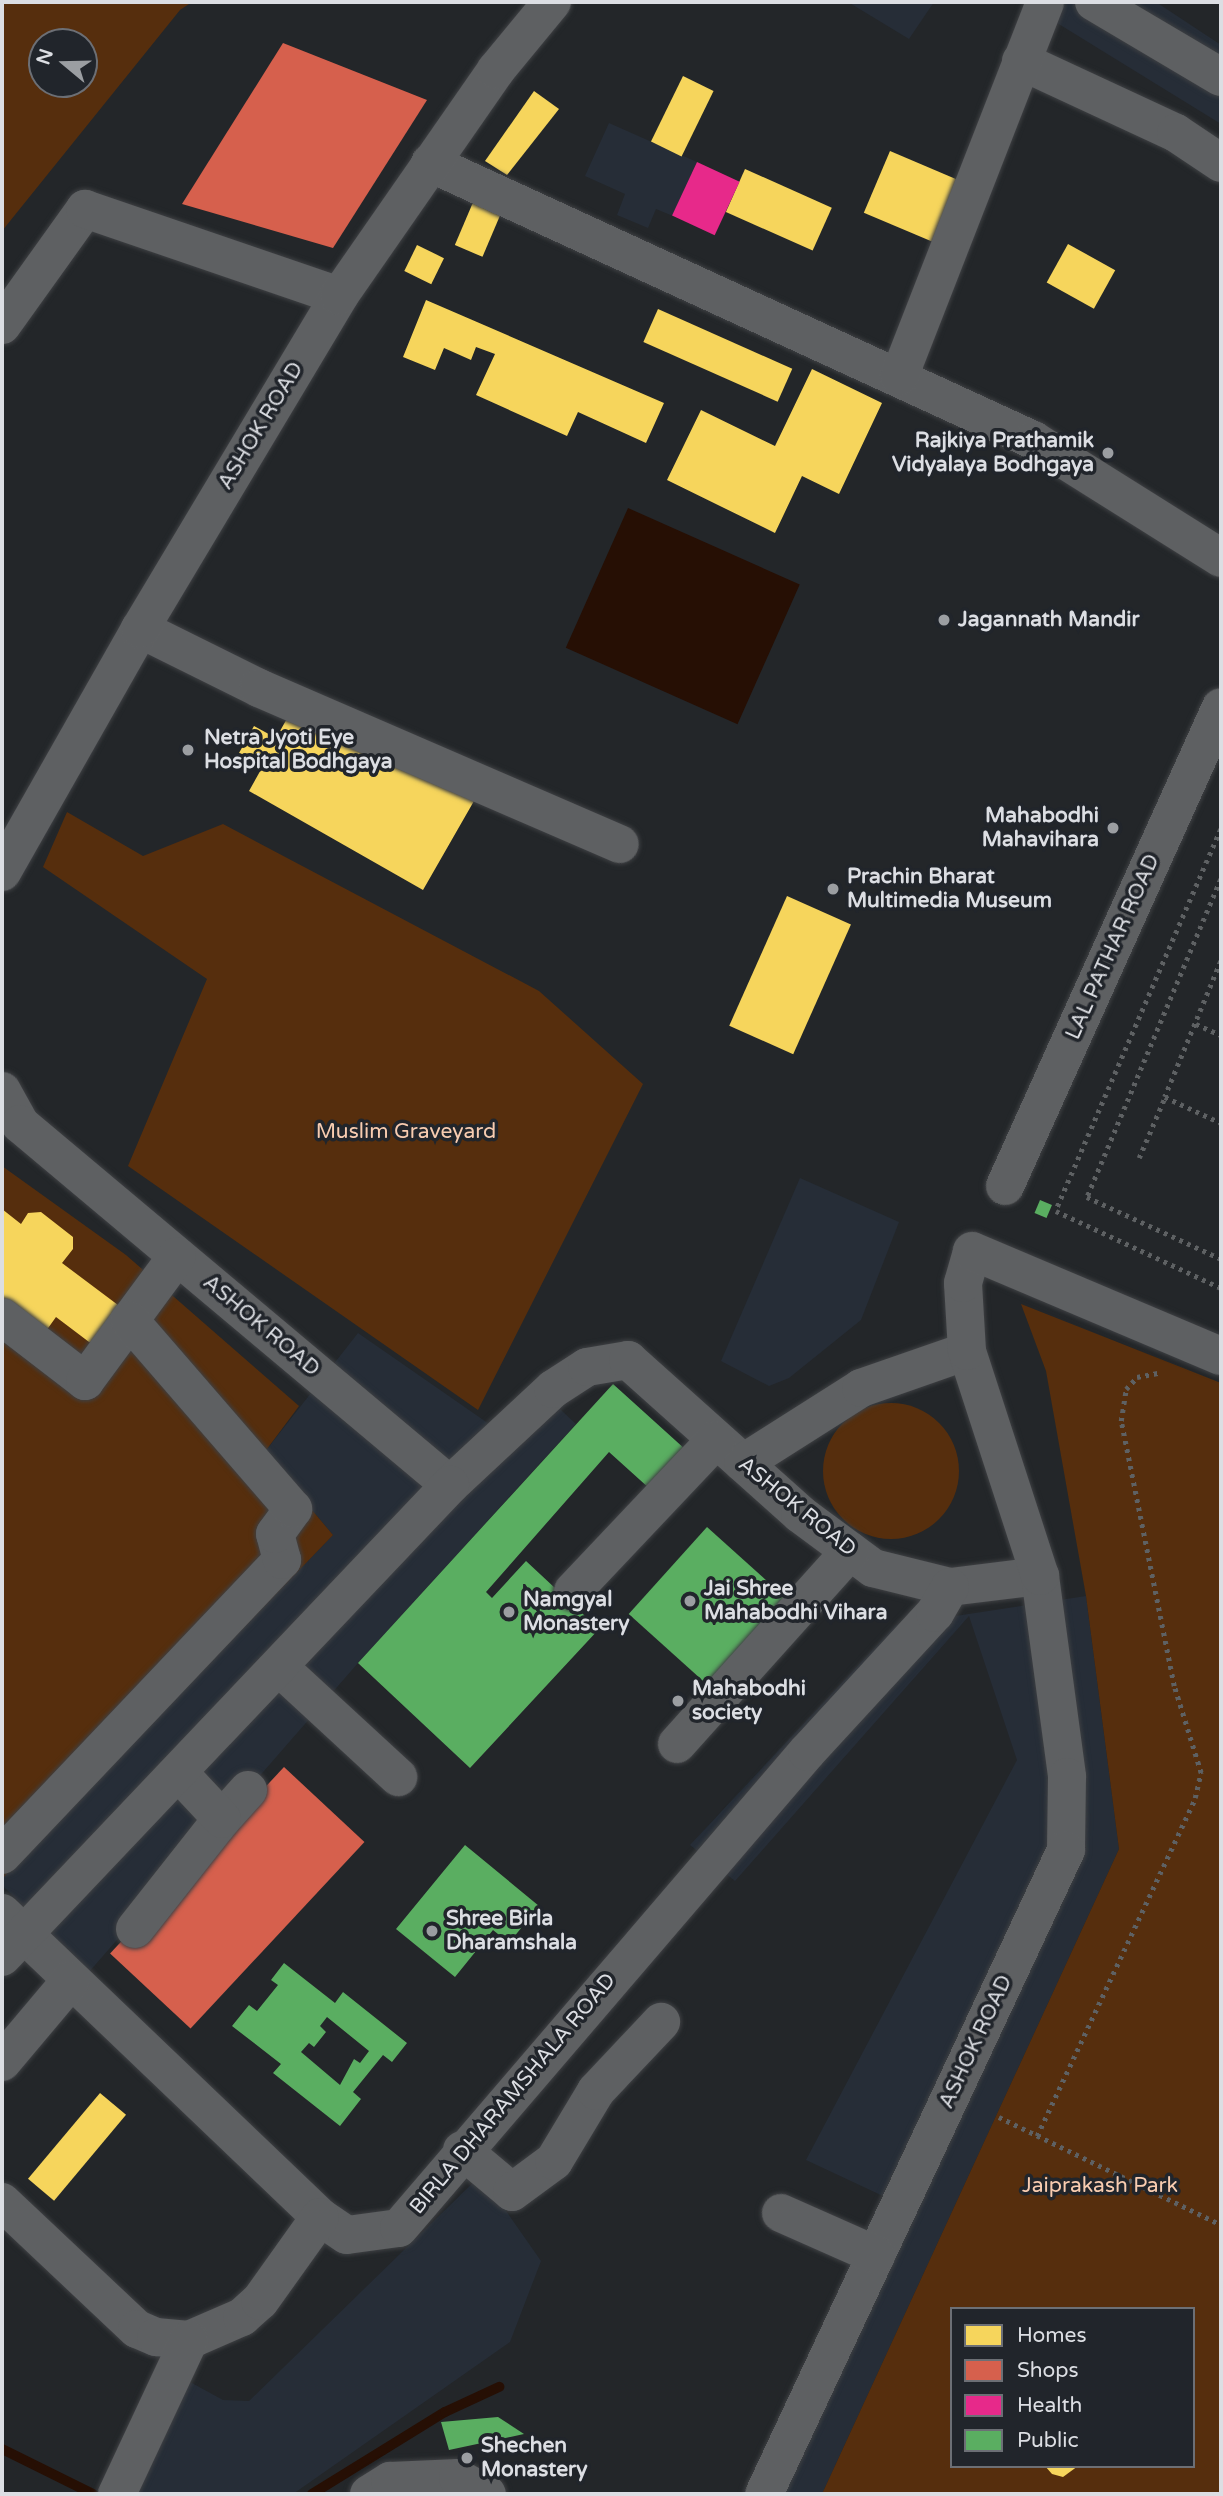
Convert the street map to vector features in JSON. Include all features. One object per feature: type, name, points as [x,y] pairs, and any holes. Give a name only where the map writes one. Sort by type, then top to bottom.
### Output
[{"type":"street","name":"ASHOK ROAD","points":[[2,872],[140,629],[340,296],[496,70],[552,2]]},
{"type":"street","points":[[899,377],[1045,2]]},
{"type":"street","points":[[1102,4],[1221,77]]},
{"type":"street","points":[[1021,61],[1176,134],[1221,163]]},
{"type":"street","points":[[430,163],[1033,440],[1122,491],[1221,558]]},
{"type":"street","points":[[2,326],[85,209],[340,296]]},
{"type":"street","points":[[140,629],[259,688],[620,844]]},
{"type":"street","name":"LAL PATHAR ROAD","points":[[1005,1186],[1221,707]]},
{"type":"street","name":"ASHOK ROAD","points":[[2,1091],[20,1124],[450,1485],[553,1389],[587,1367],[628,1360],[729,1451],[873,1568],[950,1587],[1040,1576],[1067,1777],[1066,1850],[764,2494]]},
{"type":"street","points":[[1040,1576],[967,1351],[963,1283],[972,1251],[1221,1356]]},
{"type":"street","points":[[2,1317],[85,1381],[177,1256]]},
{"type":"street","points":[[2,1855],[282,1560],[275,1534],[293,1508],[129,1320]]},
{"type":"street","points":[[573,1591],[729,1451],[861,1388],[967,1351]]},
{"type":"street","points":[[9,1935],[179,1773],[450,1485]]},
{"type":"street","points":[[677,1744],[850,1551]]},
{"type":"street","name":"BIRLA DHARAMSHALA ROAD","points":[[9,1935],[71,1980],[320,2217],[347,2235],[399,2228],[462,2150],[807,1752],[936,1613],[950,1587]]},
{"type":"street","points":[[280,1668],[398,1777]]},
{"type":"street","points":[[179,1773],[222,1819]]},
{"type":"street","points":[[135,1929],[248,1790]]},
{"type":"street","points":[[2,2062],[71,1980]]},
{"type":"street","points":[[462,2150],[512,2192],[554,2161],[596,2091],[661,2022]]},
{"type":"street","points":[[2,2202],[137,2329],[156,2337],[189,2340],[242,2317],[260,2301],[320,2217]]},
{"type":"street","points":[[781,2213],[876,2255]]},
{"type":"street","points":[[120,2488],[189,2340]]},
{"type":"street","points":[[369,2494],[390,2481],[458,2478],[487,2494]]},
{"type":"path","points":[[1221,829],[1056,1211],[1221,1288]]},
{"type":"path","points":[[1221,879],[1087,1197],[1221,1259]]},
{"type":"path","points":[[1139,1158],[1221,961]]},
{"type":"path","points":[[1196,1024],[1221,1035]]},
{"type":"path","points":[[1165,1097],[1221,1122]]},
{"type":"path","points":[[1037,2136],[1195,1798],[1201,1773],[1174,1686],[1121,1421],[1126,1389],[1137,1377],[1155,1370],[1168,1374]]},
{"type":"path","points":[[999,2118],[1221,2225]]},
{"type":"shaded area","points":[[848,2],[934,2],[909,39]]},
{"type":"shaded area","points":[[1023,2],[1156,2],[1221,45],[1221,124]]},
{"type":"shaded area","points":[[609,123],[697,162],[673,216],[656,209],[648,228],[617,215],[625,194],[585,176]]},
{"type":"shaded area","points":[[628,508],[800,584],[738,724],[566,648]]},
{"type":"shaded area","points":[[800,1178],[899,1222],[861,1320],[789,1378],[769,1386],[721,1361]]},
{"type":"shaded area","points":[[358,1333],[505,1435],[546,1396],[576,1424],[358,1663],[89,1972],[2,1885],[2,1876],[333,1535],[264,1453]]},
{"type":"shaded area","points":[[1086,1596],[1119,1849],[822,2494],[764,2494],[900,2204],[806,2160],[1017,1760],[969,1616],[735,1881],[690,1845],[896,1625]]},
{"type":"shaded area","points":[[481,2175],[541,2261],[510,2342],[293,2494],[127,2494],[179,2376],[223,2400],[249,2401]]},
{"type":"green space","points":[[2,2],[192,2],[180,10],[2,231]]},
{"type":"green space","name":"Muslim Graveyard","points":[[67,812],[143,856],[223,824],[539,991],[643,1084],[478,1410],[128,1166],[207,979],[43,867]]},
{"type":"green space","points":[[2,1166],[126,1255],[299,1406],[264,1453],[333,1535],[2,1879]]},
{"type":"green space","name":"Jaiprakash Park","points":[[1021,1304],[1221,1383],[1221,2494],[822,2494],[1119,1849],[1086,1596],[1046,1371]]},
{"type":"green space","points":[[891,1403],[917,1408],[939,1423],[954,1445],[959,1471],[954,1497],[939,1519],[917,1534],[891,1539],[865,1534],[843,1519],[828,1497],[823,1471],[828,1445],[843,1423],[865,1408]]},
{"type":"building: Homes","points":[[683,76],[714,91],[682,157],[651,142]]},
{"type":"building: Homes","points":[[534,91],[559,109],[507,175],[485,161]]},
{"type":"building: Homes","points":[[890,151],[958,180],[932,242],[864,213]]},
{"type":"building: Homes","points":[[745,169],[832,208],[813,251],[726,212]]},
{"type":"building: Homes","points":[[474,200],[502,212],[482,257],[455,245]]},
{"type":"building: Homes","points":[[1068,244],[1115,270],[1094,309],[1047,282]]},
{"type":"building: Homes","points":[[417,245],[444,258],[431,284],[404,271]]},
{"type":"building: Homes","points":[[426,300],[664,403],[646,443],[578,412],[567,436],[476,395],[495,354],[476,347],[471,360],[444,348],[435,370],[403,357]]},
{"type":"building: Homes","points":[[658,309],[792,369],[778,402],[643,342]]},
{"type":"building: Homes","points":[[812,369],[882,403],[839,494],[802,476],[775,533],[667,480],[701,410],[775,446]]},
{"type":"building: Homes","points":[[293,708],[474,801],[423,890],[249,791],[263,766],[239,753],[254,726],[276,738]]},
{"type":"building: Homes","points":[[787,896],[851,924],[793,1054],[729,1026]]},
{"type":"building: Homes","points":[[2,1209],[21,1224],[28,1213],[41,1212],[73,1237],[73,1249],[62,1263],[122,1308],[93,1345],[56,1317],[41,1338],[2,1308]]},
{"type":"building: Homes","points":[[100,2093],[126,2115],[54,2201],[28,2179]]},
{"type":"building: Homes","points":[[1047,2468],[1075,2468],[1063,2477],[1052,2474]]},
{"type":"building: Shops","points":[[283,43],[427,100],[333,248],[182,204]]},
{"type":"building: Shops","points":[[284,1767],[364,1842],[191,2029],[110,1953]]},
{"type":"building: Health","points":[[697,162],[740,182],[715,235],[672,215]]},
{"type":"building: Public","points":[[1040,1200],[1052,1205],[1046,1218],[1035,1213]]},
{"type":"building: Public","name":"Namgyal Monastery","points":[[613,1384],[686,1450],[650,1489],[609,1452],[486,1592],[492,1598],[526,1561],[599,1629],[470,1768],[358,1663]]},
{"type":"building: Public","points":[[707,1527],[787,1599],[709,1686],[629,1614]]},
{"type":"building: Public","points":[[465,1845],[539,1906],[509,1943],[493,1930],[455,1977],[396,1929]]},
{"type":"building: Public","points":[[284,1963],[335,2003],[343,1992],[407,2043],[392,2062],[383,2055],[353,2092],[361,2099],[340,2126],[273,2073],[281,2064],[232,2026],[249,2005],[257,2011],[278,1985],[271,1980]],"holes":[[[327,2017],[369,2051],[360,2063],[354,2059],[340,2085],[301,2052],[309,2043],[314,2047],[326,2032],[320,2026]]]},
{"type":"building: Public","points":[[498,2417],[524,2434],[449,2450],[441,2422]]},
{"type":"waterway","points":[[312,2494],[445,2412],[499,2387]]},
{"type":"waterway","points":[[2,2449],[93,2494]]},
{"type":"place","name":"Rajkiya Prathamik Vidyalaya Bodhgaya","points":[[1108,453]]},
{"type":"place","name":"Jagannath Mandir","points":[[944,620]]},
{"type":"place","name":"Netra Jyoti Eye Hospital Bodhgaya","points":[[188,750]]},
{"type":"place","name":"Mahabodhi Mahavihara","points":[[1113,828]]},
{"type":"place","name":"Prachin Bharat Multimedia Museum","points":[[833,889]]},
{"type":"place","name":"Jai Shree Mahabodhi Vihara","points":[[690,1601]]},
{"type":"place","name":"Namgyal Monastery","points":[[509,1612]]},
{"type":"place","name":"Mahabodhi society","points":[[678,1701]]},
{"type":"place","name":"Shree Birla Dharamshala","points":[[432,1931]]},
{"type":"place","name":"Shechen Monastery","points":[[467,2458]]}]
